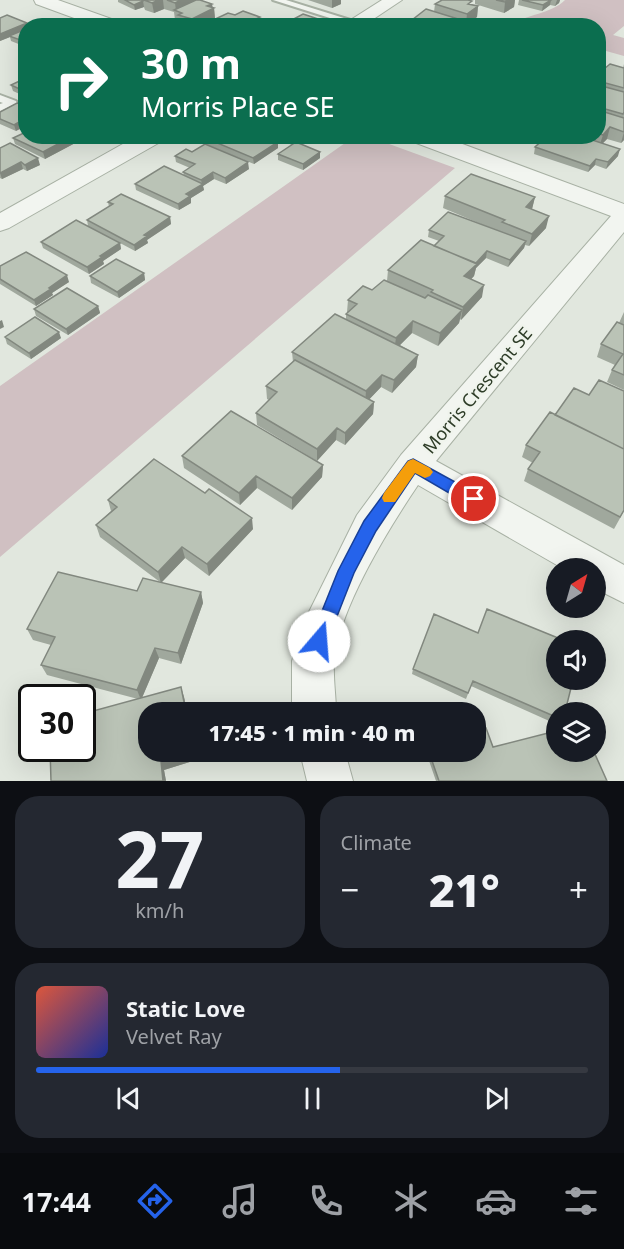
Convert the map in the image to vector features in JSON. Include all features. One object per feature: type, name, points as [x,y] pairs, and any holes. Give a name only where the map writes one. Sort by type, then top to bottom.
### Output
[{"type":"street","points":[[42,0],[92,18]]},
{"type":"street","points":[[362,18],[394,0]]},
{"type":"street","points":[[0,223],[140,144]]},
{"type":"street","points":[[440,144],[624,214]]},
{"type":"street","name":"Morris Crescent SE","points":[[314,702],[313,662],[325,620],[370,526],[413,465],[624,214]]},
{"type":"street","points":[[413,465],[576,558]]},
{"type":"street","points":[[606,575],[624,585]]},
{"type":"street","points":[[325,762],[330,781]]},
{"type":"lane","points":[[277,0],[333,18]]},
{"type":"lane","points":[[0,98],[12,103],[0,108]]},
{"type":"shaded area","points":[[565,0],[624,0],[624,26],[613,35],[624,38],[624,56],[606,51],[606,18],[524,18],[559,5]]},
{"type":"shaded area","points":[[344,144],[389,144],[455,168],[0,557],[0,386]]},
{"type":"building","points":[[125,0],[143,0],[143,1],[134,5]]},
{"type":"building","points":[[196,0],[212,4],[207,6],[214,8],[194,18],[178,15],[182,13],[174,10]]},
{"type":"building","points":[[442,0],[468,0],[472,1],[468,4],[478,6],[467,14],[435,4]]},
{"type":"building","points":[[522,0],[551,0],[543,5]]},
{"type":"building","points":[[426,9],[455,18],[415,18]]},
{"type":"building","points":[[243,11],[260,17],[217,18],[228,13],[235,15]]},
{"type":"building","points":[[303,14],[315,18],[296,18]]},
{"type":"building","points":[[7,15],[18,19],[18,27],[0,34],[0,18]]},
{"type":"building","points":[[18,32],[18,39],[9,36]]},
{"type":"building","points":[[610,64],[624,68],[624,88],[606,83],[606,67]]},
{"type":"building","points":[[18,82],[18,88],[11,85]]},
{"type":"building","points":[[606,87],[624,92],[623,114],[606,109]]},
{"type":"building","points":[[18,103],[18,123],[14,125],[0,119],[0,112]]},
{"type":"building","points":[[606,112],[624,118],[624,132],[610,127],[606,132]]},
{"type":"building","points":[[10,143],[38,158],[25,165],[21,162],[0,173],[0,148]]},
{"type":"building","points":[[26,144],[58,144],[43,152]]},
{"type":"building","points":[[205,144],[248,162],[225,178],[213,172],[201,180],[183,172],[195,164],[175,156],[186,149],[192,152]]},
{"type":"building","points":[[220,144],[275,144],[253,158]]},
{"type":"building","points":[[293,144],[301,144],[320,152],[303,164],[278,154]]},
{"type":"building","points":[[538,144],[605,144],[620,149],[608,162],[596,159],[590,166],[535,147]]},
{"type":"building","points":[[164,166],[203,184],[186,194],[190,196],[178,204],[135,184]]},
{"type":"building","points":[[471,174],[535,197],[526,207],[549,216],[532,234],[502,222],[505,220],[445,196]]},
{"type":"building","points":[[121,194],[170,217],[134,245],[87,220],[113,204],[108,202]]},
{"type":"building","points":[[448,212],[526,241],[510,260],[487,251],[476,263],[434,246],[444,236],[429,230]]},
{"type":"building","points":[[76,220],[120,243],[87,267],[41,242]]},
{"type":"building","points":[[421,240],[477,264],[464,276],[484,285],[463,307],[431,292],[433,290],[388,270]]},
{"type":"building","points":[[26,252],[67,275],[34,300],[0,279],[0,266]]},
{"type":"building","points":[[116,259],[144,273],[117,292],[90,276]]},
{"type":"building","points":[[384,280],[425,298],[428,295],[462,310],[440,333],[413,321],[396,338],[346,314],[357,304],[348,300],[363,286],[372,290]]},
{"type":"building","points":[[67,288],[98,306],[66,329],[34,309]]},
{"type":"building","points":[[335,314],[418,355],[394,380],[382,375],[366,391],[292,352]]},
{"type":"building","points":[[35,317],[59,332],[29,353],[5,337]]},
{"type":"building","points":[[617,322],[624,325],[624,375],[612,370],[623,354],[601,344]]},
{"type":"building","points":[[295,360],[374,402],[345,433],[337,428],[317,449],[256,413],[277,392],[266,386]]},
{"type":"building","points":[[599,380],[624,391],[624,449],[555,415],[574,388],[589,395]]},
{"type":"building","points":[[231,411],[323,465],[292,498],[256,476],[239,493],[182,456]]},
{"type":"building","points":[[550,412],[624,449],[624,510],[620,517],[528,469],[540,452],[526,445]]},
{"type":"building","points":[[154,459],[205,493],[209,489],[252,518],[207,564],[182,547],[158,572],[96,525],[117,507],[108,500]]},
{"type":"building","points":[[58,572],[137,591],[143,578],[201,592],[178,653],[155,648],[137,690],[41,665],[55,637],[27,629]]},
{"type":"building","points":[[487,609],[546,633],[546,690],[570,690],[568,702],[546,702],[546,713],[473,681],[468,693],[413,669],[434,614],[478,633]]},
{"type":"building","points":[[181,687],[184,702],[138,702],[138,762],[161,762],[163,781],[51,781],[50,762],[96,762],[96,710]]},
{"type":"building","points":[[486,728],[493,747],[546,734],[546,762],[598,762],[607,781],[439,781],[432,762],[486,762]]},
{"type":"slow traffic","points":[[390,498],[413,465],[425,472]]},
{"type":"route","points":[[319,641],[325,620],[346,571],[370,526],[413,465],[474,499]]}]
